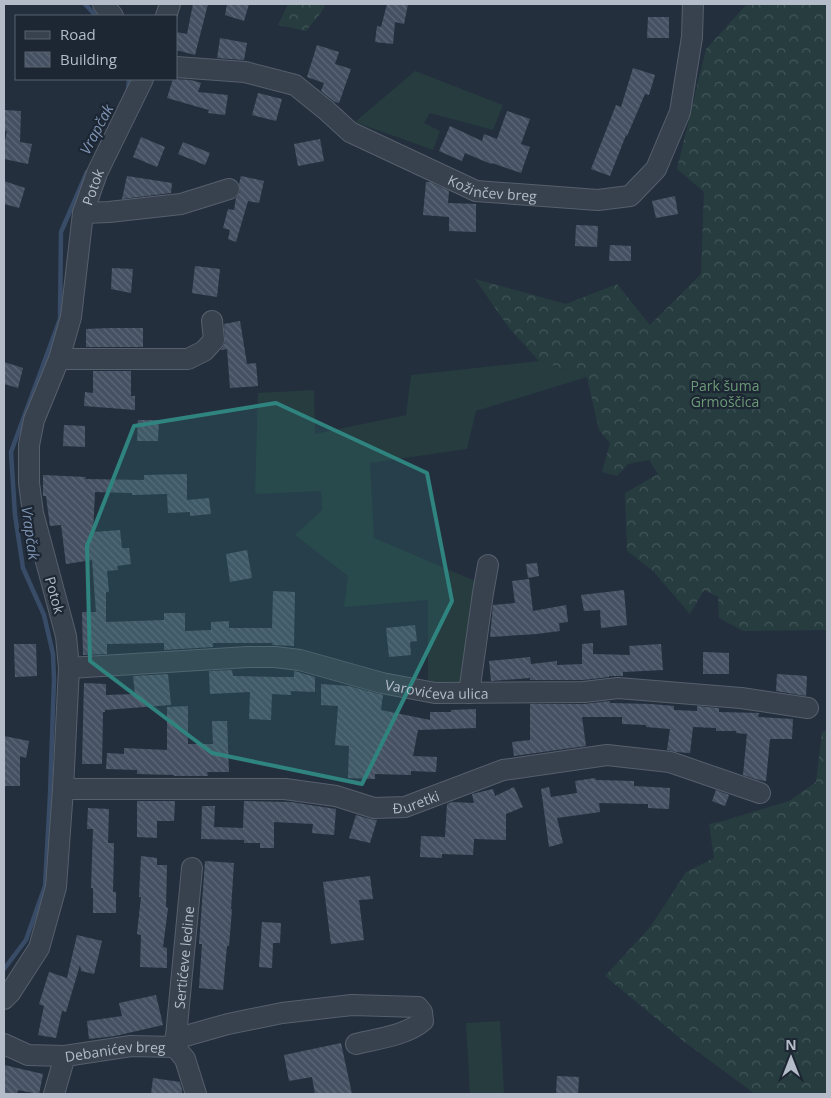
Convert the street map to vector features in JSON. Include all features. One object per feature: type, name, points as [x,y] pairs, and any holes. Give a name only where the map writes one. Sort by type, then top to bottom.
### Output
[{"type":"street","points":[[103,4],[112,15]]},
{"type":"street","name":"Kožinčev breg","points":[[178,67],[246,72],[295,85],[350,132],[476,191],[598,200],[630,196],[656,169],[680,112],[692,37],[692,4]]},
{"type":"street","name":"Potok","points":[[4,998],[10,993],[40,948],[56,887],[63,790],[68,668],[66,636],[33,513],[29,483],[29,444],[34,420],[59,359],[71,317],[83,213],[97,174],[143,80]]},
{"type":"street","points":[[83,213],[181,204],[229,189]]},
{"type":"street","points":[[59,359],[188,359],[204,351],[214,340],[212,321]]},
{"type":"street","points":[[469,693],[488,566]]},
{"type":"street","name":"Varovićeva ulica","points":[[68,668],[275,657],[300,660],[391,685],[435,693],[584,692],[618,688],[741,698],[808,708]]},
{"type":"street","name":"Đuretki","points":[[63,790],[285,790],[336,796],[374,808],[405,807],[502,770],[607,755],[670,762],[760,793]]},
{"type":"street","name":"Sertićeve ledine","points":[[175,1043],[192,868]]},
{"type":"street","points":[[175,1043],[228,1024],[273,1015],[352,1005],[418,1006],[422,1012],[423,1021],[416,1027],[398,1034],[356,1044]]},
{"type":"street","name":"Debanićev breg","points":[[4,1044],[28,1055],[65,1056],[132,1046],[175,1043],[185,1058],[196,1094]]},
{"type":"street","points":[[54,1094],[65,1056]]},
{"type":"highlighted area","points":[[276,403],[427,473],[452,601],[362,784],[212,753],[90,661],[87,546],[134,426]]},
{"type":"green space","points":[[288,4],[326,4],[306,31],[278,25]]},
{"type":"green space","name":"Park šuma Grmoščica","points":[[747,4],[827,4],[827,630],[743,631],[719,618],[718,597],[704,590],[690,614],[653,571],[627,551],[625,493],[658,474],[649,460],[628,464],[617,476],[602,472],[610,443],[599,430],[587,377],[539,361],[509,328],[475,279],[566,304],[617,284],[650,325],[701,274],[704,192],[677,169],[706,49]]},
{"type":"green space","points":[[415,71],[503,105],[493,130],[430,113],[424,123],[440,131],[433,150],[355,122]]},
{"type":"green space","points":[[539,361],[587,377],[476,411],[467,449],[370,463],[374,538],[480,583],[467,683],[428,687],[428,600],[344,607],[348,576],[295,535],[322,510],[321,491],[255,494],[258,393],[314,390],[315,434],[406,415],[411,375]]},
{"type":"green space","points":[[827,730],[827,1094],[755,1094],[682,1040],[605,976],[651,926],[686,872],[714,858],[709,824],[789,801],[816,782],[822,732]]},
{"type":"green space","points":[[500,1021],[504,1094],[470,1094],[466,1023]]},
{"type":"building","points":[[193,4],[208,4],[195,55],[178,51],[178,32],[187,34]]},
{"type":"building","points":[[227,4],[249,4],[244,21],[225,15]]},
{"type":"building","points":[[387,4],[408,4],[404,24],[395,22],[393,44],[375,42],[377,26],[381,27]]},
{"type":"building","points":[[648,17],[669,17],[669,38],[647,38]]},
{"type":"building","points":[[220,38],[247,43],[244,60],[217,58]]},
{"type":"building","points":[[317,45],[339,52],[335,64],[351,69],[339,103],[321,91],[324,83],[307,77]]},
{"type":"building","points":[[633,68],[655,75],[649,95],[645,94],[610,176],[591,169],[616,105],[621,107]]},
{"type":"building","points":[[178,79],[201,83],[198,92],[228,95],[225,115],[208,113],[209,110],[167,98],[173,80]]},
{"type":"building","points":[[258,93],[282,99],[276,121],[252,115]]},
{"type":"building","points":[[4,110],[21,111],[20,142],[32,144],[28,164],[4,159],[7,131],[4,131]]},
{"type":"building","points":[[507,111],[530,119],[521,144],[530,147],[521,173],[491,164],[465,153],[462,161],[439,151],[450,126],[482,141],[484,134],[497,139]]},
{"type":"building","points":[[141,137],[165,147],[157,167],[133,157]]},
{"type":"building","points":[[320,139],[324,161],[298,166],[294,144]]},
{"type":"building","points":[[183,142],[210,153],[205,165],[178,154]]},
{"type":"building","points":[[127,176],[172,183],[171,193],[122,199]]},
{"type":"building","points":[[241,176],[264,181],[259,203],[248,201],[236,242],[228,239],[230,230],[223,228],[228,209],[234,210],[236,198],[240,192]]},
{"type":"building","points":[[4,181],[25,188],[19,208],[4,204]]},
{"type":"building","points":[[426,182],[449,191],[448,203],[476,204],[476,232],[449,231],[449,217],[423,215]]},
{"type":"building","points":[[675,196],[678,214],[656,218],[652,201]]},
{"type":"building","points":[[576,225],[598,226],[597,247],[575,246]]},
{"type":"building","points":[[610,245],[631,246],[631,261],[609,261]]},
{"type":"building","points":[[195,266],[220,269],[217,297],[192,293]]},
{"type":"building","points":[[112,268],[133,269],[131,293],[111,289]]},
{"type":"building","points":[[240,321],[247,364],[256,363],[258,386],[230,388],[227,349],[221,350],[225,343],[224,324]]},
{"type":"building","points":[[143,328],[143,347],[86,347],[86,329]]},
{"type":"building","points":[[4,362],[23,368],[18,388],[4,384]]},
{"type":"building","points":[[93,371],[131,371],[131,396],[135,396],[135,410],[84,406],[85,392],[93,393]]},
{"type":"building","points":[[138,420],[159,420],[158,441],[137,441]]},
{"type":"building","points":[[64,425],[85,426],[85,447],[63,446]]},
{"type":"building","points":[[187,474],[187,500],[209,498],[211,514],[190,516],[190,512],[168,513],[167,494],[132,495],[132,493],[95,492],[93,532],[120,530],[122,548],[129,548],[131,564],[117,566],[118,570],[107,571],[109,592],[106,592],[106,622],[164,620],[164,613],[185,613],[185,631],[211,630],[211,622],[229,621],[229,628],[272,628],[273,591],[295,592],[294,646],[272,645],[273,643],[213,643],[213,647],[164,650],[164,643],[107,644],[107,654],[83,655],[82,612],[96,612],[92,560],[66,564],[61,525],[50,526],[46,496],[43,496],[43,475],[86,477],[85,479],[144,480],[144,475]]},
{"type":"building","points":[[247,550],[252,578],[230,582],[226,554]]},
{"type":"building","points":[[537,563],[539,576],[528,578],[526,564]]},
{"type":"building","points":[[529,579],[533,611],[566,605],[568,622],[559,623],[560,631],[490,637],[493,605],[515,603],[512,581]]},
{"type":"building","points":[[624,590],[627,625],[601,628],[600,610],[584,611],[581,595]]},
{"type":"building","points":[[415,625],[417,641],[410,642],[411,655],[389,657],[386,628]]},
{"type":"building","points":[[593,643],[593,654],[630,655],[629,646],[661,644],[663,670],[623,672],[623,676],[583,680],[530,680],[530,678],[491,681],[489,661],[530,657],[531,664],[557,661],[557,665],[582,664],[582,644]]},
{"type":"building","points":[[14,644],[36,644],[37,676],[15,677]]},
{"type":"building","points":[[703,652],[729,653],[729,674],[703,674]]},
{"type":"building","points":[[232,670],[233,676],[294,677],[294,671],[298,672],[315,677],[315,692],[291,691],[291,695],[272,694],[271,720],[249,719],[250,692],[210,694],[209,671]]},
{"type":"building","points":[[168,674],[171,705],[105,710],[103,712],[102,764],[82,764],[84,683],[106,684],[106,695],[135,694],[133,676]]},
{"type":"building","points":[[777,674],[807,676],[806,696],[776,691]]},
{"type":"building","points":[[321,684],[349,686],[383,695],[381,710],[430,720],[430,712],[476,709],[476,728],[418,730],[413,756],[437,757],[436,772],[411,771],[411,775],[375,774],[375,779],[348,778],[349,746],[335,745],[338,706],[321,705]]},
{"type":"building","points":[[610,701],[610,703],[674,706],[674,710],[697,711],[697,706],[719,708],[719,712],[759,713],[758,717],[793,719],[792,739],[770,739],[766,781],[743,775],[747,734],[736,733],[736,731],[716,731],[716,728],[693,727],[690,753],[677,752],[667,750],[670,729],[622,724],[622,717],[582,717],[586,746],[514,756],[512,742],[530,740],[530,704],[584,704]]},
{"type":"building","points":[[188,706],[188,744],[213,744],[212,721],[227,721],[229,772],[207,772],[208,776],[174,776],[137,774],[137,770],[106,769],[107,753],[124,754],[124,748],[167,750],[167,707]]},
{"type":"building","points":[[4,736],[29,741],[26,758],[20,756],[20,786],[4,786]]},
{"type":"building","points":[[595,778],[596,780],[634,781],[634,786],[670,788],[669,809],[648,808],[648,804],[599,803],[600,812],[557,818],[563,843],[549,847],[541,789],[549,787],[551,797],[577,793],[575,781]]},
{"type":"building","points":[[514,787],[523,807],[506,814],[506,840],[474,839],[473,855],[442,854],[442,858],[420,857],[421,836],[445,837],[447,804],[452,802],[474,803],[472,794],[493,789],[495,796]]},
{"type":"building","points":[[716,790],[729,795],[725,806],[712,801]]},
{"type":"building","points":[[137,801],[175,801],[174,821],[157,821],[157,838],[137,837]]},
{"type":"building","points":[[244,801],[291,802],[336,809],[334,835],[312,833],[313,824],[274,822],[274,848],[260,848],[260,843],[244,843],[244,840],[201,839],[202,806],[215,806],[214,827],[243,828]]},
{"type":"building","points":[[88,808],[109,809],[108,843],[114,843],[113,892],[116,892],[116,913],[93,913],[93,888],[91,888],[93,829],[87,829]]},
{"type":"building","points":[[356,815],[377,820],[370,843],[349,838]]},
{"type":"building","points":[[141,856],[157,858],[157,865],[167,865],[166,907],[168,908],[163,947],[167,948],[167,968],[140,967],[141,935],[137,934],[141,897],[139,897]]},
{"type":"building","points":[[205,861],[234,863],[229,946],[227,946],[223,990],[199,988],[202,944],[199,944]]},
{"type":"building","points":[[370,876],[373,899],[359,900],[364,940],[331,944],[323,882]]},
{"type":"building","points":[[262,922],[281,923],[280,943],[273,943],[272,968],[259,967]]},
{"type":"building","points":[[77,935],[102,941],[94,974],[81,971],[80,965],[66,1012],[62,1011],[56,1038],[38,1035],[44,1006],[39,1004],[49,972],[67,978]]},
{"type":"building","points":[[156,995],[163,1025],[115,1036],[89,1039],[87,1021],[122,1016],[119,1003]]},
{"type":"building","points":[[341,1043],[352,1094],[315,1094],[312,1077],[289,1081],[284,1055]]},
{"type":"building","points":[[4,1065],[43,1074],[39,1094],[18,1090],[17,1094],[4,1094]]},
{"type":"building","points":[[557,1076],[579,1077],[578,1094],[556,1094]]},
{"type":"building","points":[[153,1078],[180,1082],[182,1094],[151,1094]]},
{"type":"waterway","name":"Vrapčak","points":[[85,4],[95,15]]},
{"type":"waterway","name":"Vrapčak","points":[[128,90],[129,80]]},
{"type":"waterway","name":"Vrapčak","points":[[4,969],[26,940],[45,886],[54,680],[53,654],[44,615],[23,568],[15,515],[11,452],[60,319],[61,232],[87,172]]}]
